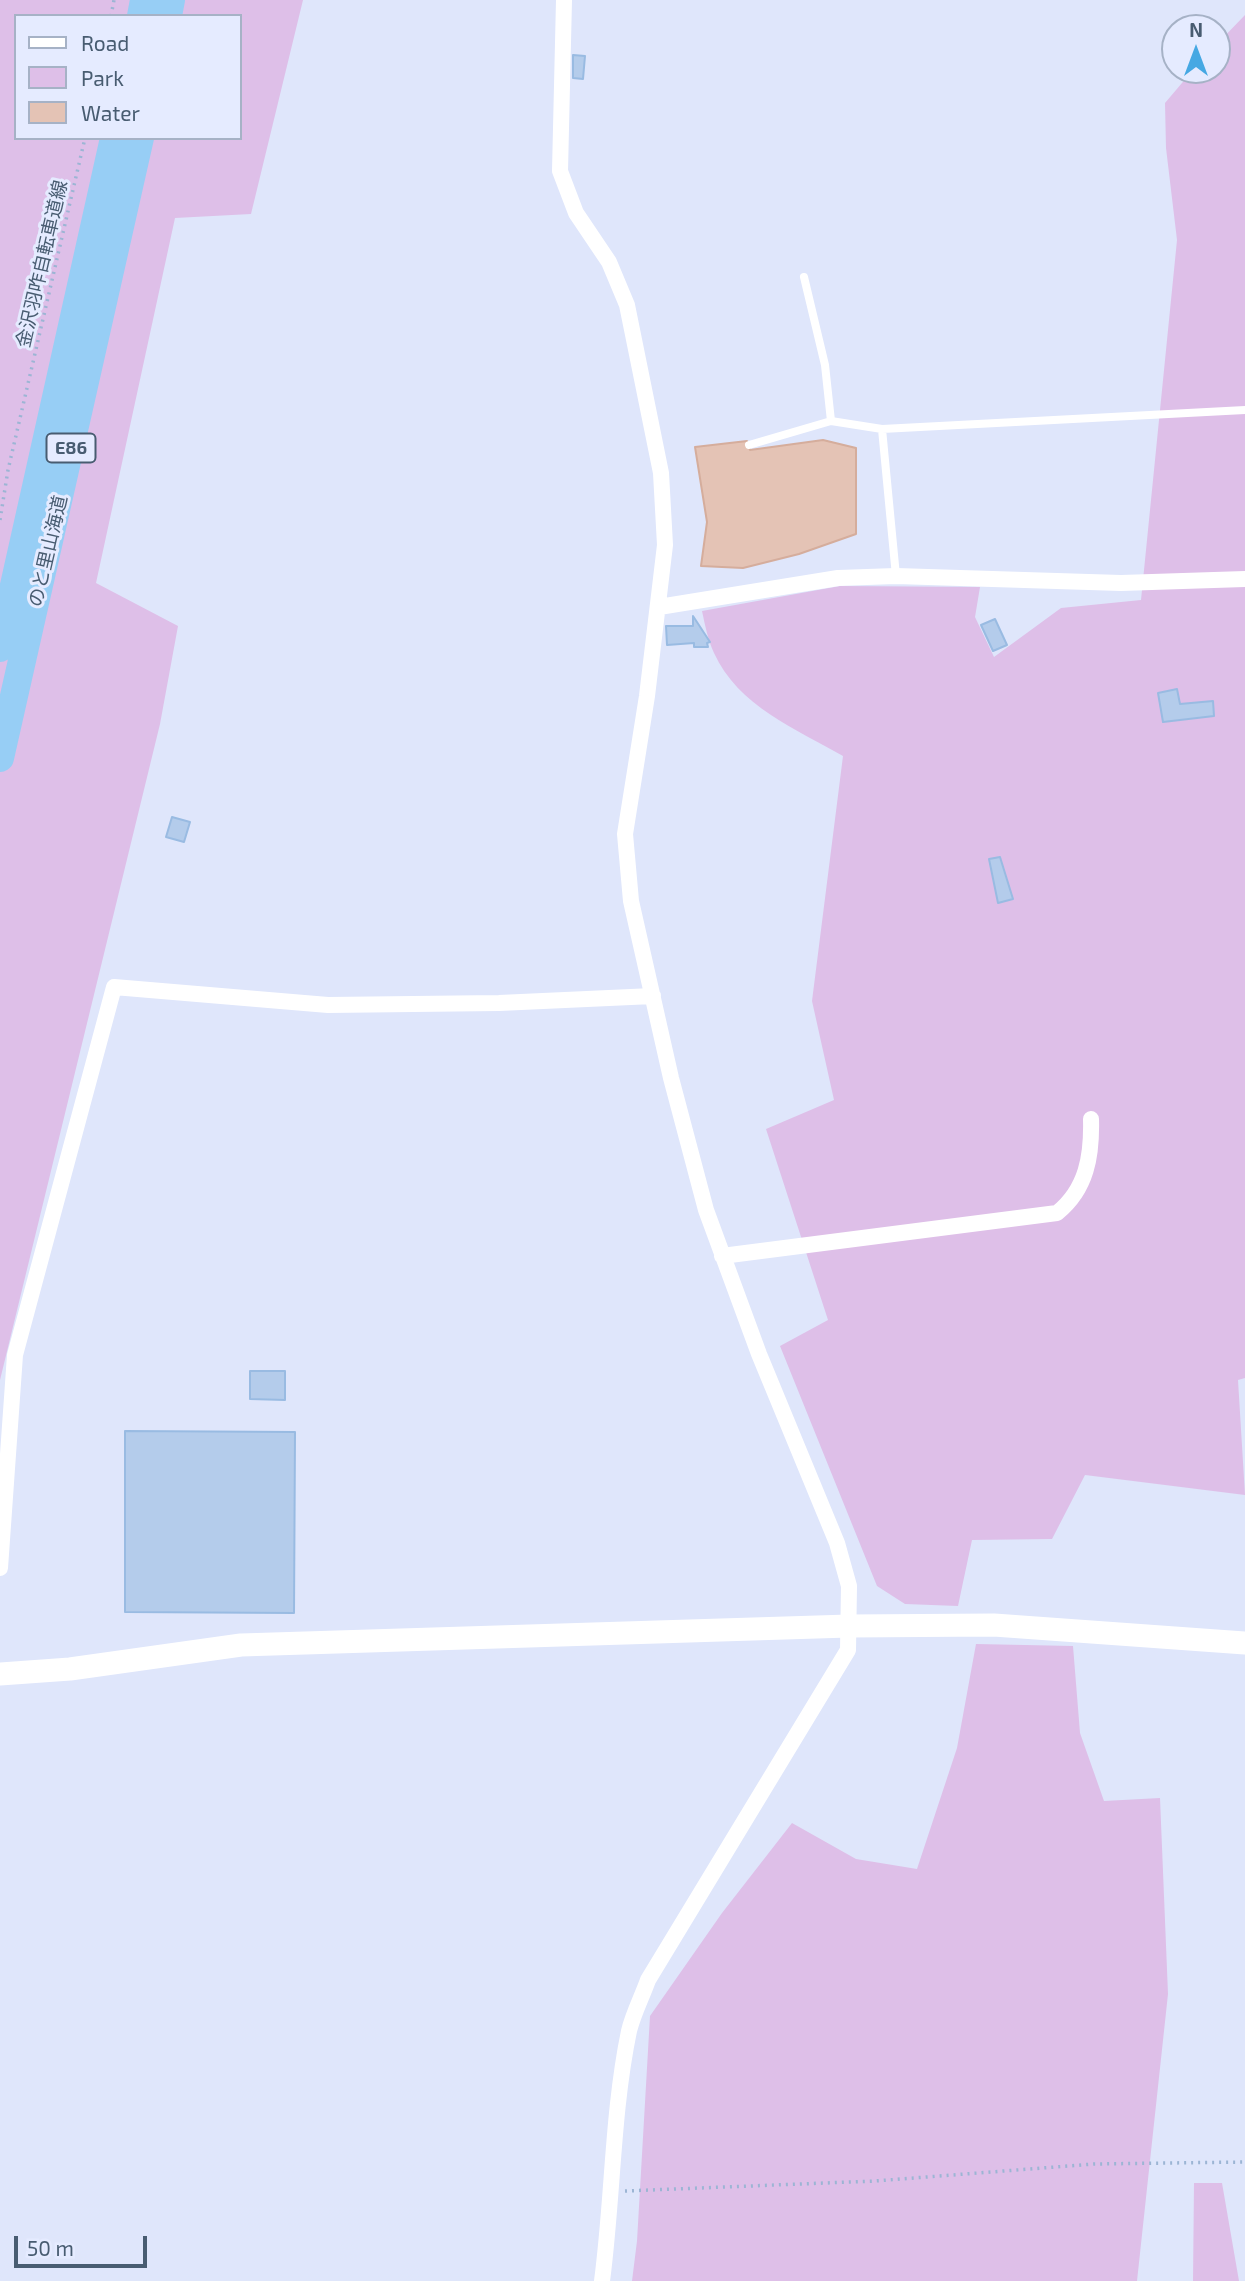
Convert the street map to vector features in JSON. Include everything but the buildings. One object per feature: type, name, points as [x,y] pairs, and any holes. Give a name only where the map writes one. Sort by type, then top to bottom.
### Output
[{"type":"highway","name":"のと里山海道","points":[[0,648],[114,140]]},
{"type":"highway","name":"のと里山海道","points":[[0,758],[140,140]]},
{"type":"street","points":[[564,0],[560,171],[576,213],[609,262],[627,305],[662,473],[665,545],[659,607],[625,834],[631,901],[706,1210],[837,1543],[849,1586],[848,1650],[648,1980],[628,2041],[615,2121],[612,2191],[602,2281]]},
{"type":"street","points":[[659,607],[838,578],[896,576],[1121,583],[1245,579]]},
{"type":"street","points":[[0,1568],[15,1355],[114,987],[328,1005],[499,1003],[653,996]]},
{"type":"street","points":[[722,1256],[1057,1213],[1072,1200],[1091,1159],[1091,1119]]},
{"type":"street","points":[[0,1674],[70,1669],[241,1645],[849,1626],[994,1625],[1245,1643]]},
{"type":"lane","points":[[804,277],[825,365],[831,421]]},
{"type":"lane","points":[[749,446],[831,421],[883,429],[1245,410]]},
{"type":"lane","points":[[883,429],[896,576]]},
{"type":"path","name":"金沢羽咋自転車道線","points":[[0,520],[8,470],[85,140]]},
{"type":"path","points":[[612,2191],[862,2182],[1094,2164],[1245,2162]]},
{"type":"green space","points":[[0,0],[303,0],[251,214],[175,218],[96,583],[178,626],[160,724],[0,1380]]},
{"type":"green space","points":[[1245,15],[1245,1378],[1238,1380],[1245,1495],[1085,1475],[1052,1539],[972,1540],[958,1606],[905,1604],[877,1586],[780,1346],[828,1320],[766,1129],[834,1100],[812,1001],[843,756],[788,726],[738,688],[714,653],[702,611],[840,586],[980,587],[975,617],[994,657],[1061,608],[1141,600],[1177,240],[1166,148],[1165,103],[1181,84],[1231,84],[1231,30]]},
{"type":"green space","points":[[976,1644],[1073,1646],[1080,1733],[1104,1801],[1160,1798],[1168,1994],[1137,2281],[632,2281],[637,2241],[650,2016],[722,1913],[792,1823],[856,1859],[917,1869],[957,1748]]},
{"type":"green space","points":[[1194,2183],[1222,2183],[1239,2281],[1193,2281]]},
{"type":"water","points":[[823,440],[856,448],[856,534],[799,554],[743,568],[701,566],[707,522],[695,447],[747,441],[750,450]]}]
